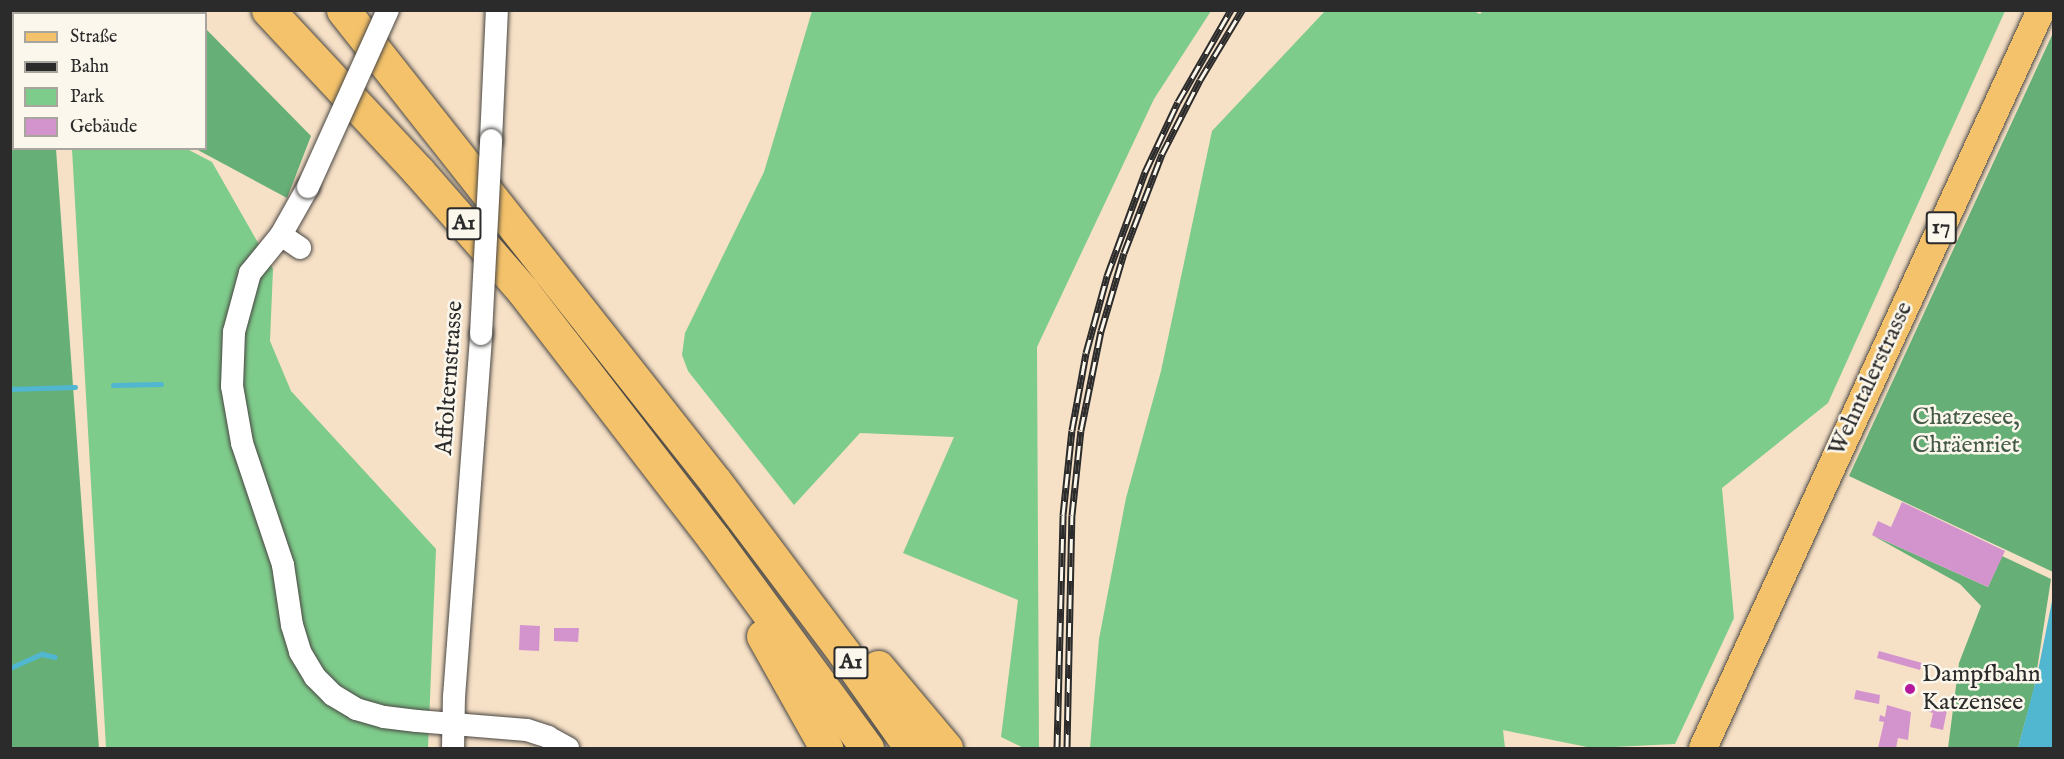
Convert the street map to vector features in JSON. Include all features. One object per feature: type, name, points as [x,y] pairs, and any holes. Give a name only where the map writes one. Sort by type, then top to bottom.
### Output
[{"type":"highway","name":"A1","points":[[268,10],[419,172],[523,291],[800,654],[867,748]]},
{"type":"highway","name":"A1","points":[[343,10],[789,578],[911,748]]},
{"type":"highway","points":[[645,450],[674,505],[726,577],[777,657],[826,748]]},
{"type":"highway","points":[[789,578],[863,648],[946,748]]},
{"type":"main road","name":"Wehntalerstrasse","points":[[1703,748],[2041,10]]},
{"type":"street","points":[[388,10],[308,187],[280,235],[250,273],[234,332],[232,386],[242,443],[283,565],[292,625],[300,652],[315,677],[333,695],[356,709],[384,717],[527,730],[548,737],[567,748]]},
{"type":"street","name":"Affolternstrasse","points":[[453,748],[454,697],[481,334],[497,10]]},
{"type":"street","points":[[280,235],[300,248]]},
{"type":"green space","points":[[1471,10],[1480,14],[1484,10],[2005,11],[1828,403],[1722,488],[1734,618],[1675,744],[1592,748],[1503,730],[1505,748],[1090,748],[1099,639],[1126,498],[1161,371],[1212,131],[1325,11]]},
{"type":"green space","points":[[11,11],[138,12],[12,12],[12,150],[56,150],[99,748],[11,748]]},
{"type":"green space","points":[[812,11],[1211,11],[1154,99],[1037,347],[1039,748],[1024,748],[1001,737],[1018,600],[903,553],[954,437],[860,433],[794,505],[688,371],[682,355],[685,333],[764,172]]},
{"type":"green space","points":[[207,30],[311,136],[287,198],[198,150],[207,150]]},
{"type":"green space","name":"Chatzesee, Chräenriet","points":[[2053,33],[2053,572],[1849,476]]},
{"type":"green space","points":[[72,150],[189,150],[212,162],[273,269],[270,341],[291,391],[436,549],[428,748],[106,748]]},
{"type":"green space","points":[[1872,535],[1988,587],[2002,556],[2051,579],[2034,689],[2018,748],[1948,748],[1959,663],[1981,606],[1960,584]]},
{"type":"water","points":[[2053,596],[2053,748],[2018,748],[2037,676]]},
{"type":"building","points":[[1902,502],[2005,551],[1988,587],[1872,535],[1878,521],[1891,527]]},
{"type":"building","points":[[520,625],[540,626],[539,651],[519,650]]},
{"type":"building","points":[[554,628],[579,628],[578,642],[554,641]]},
{"type":"building","points":[[1879,651],[1922,663],[1920,670],[1877,658]]},
{"type":"building","points":[[1856,690],[1880,695],[1879,704],[1854,699]]},
{"type":"building","points":[[1887,705],[1911,712],[1908,740],[1898,738],[1896,748],[1878,748],[1884,722],[1879,721],[1880,715],[1885,717]]},
{"type":"building","points":[[1927,706],[1947,710],[1943,730],[1930,727],[1933,713],[1926,711]]},
{"type":"waterway","points":[[113,385],[161,384]]},
{"type":"waterway","points":[[10,389],[75,387]]},
{"type":"waterway","points":[[10,668],[42,654],[55,657]]},
{"type":"railway","points":[[1057,748],[1063,515],[1072,430],[1086,353],[1107,276],[1145,172],[1178,102],[1231,10]]},
{"type":"railway","points":[[1067,748],[1072,515],[1081,430],[1101,331],[1124,253],[1162,154],[1200,80],[1242,10]]},
{"type":"place","name":"Dampfbahn Katzensee","points":[[1910,689]]}]
